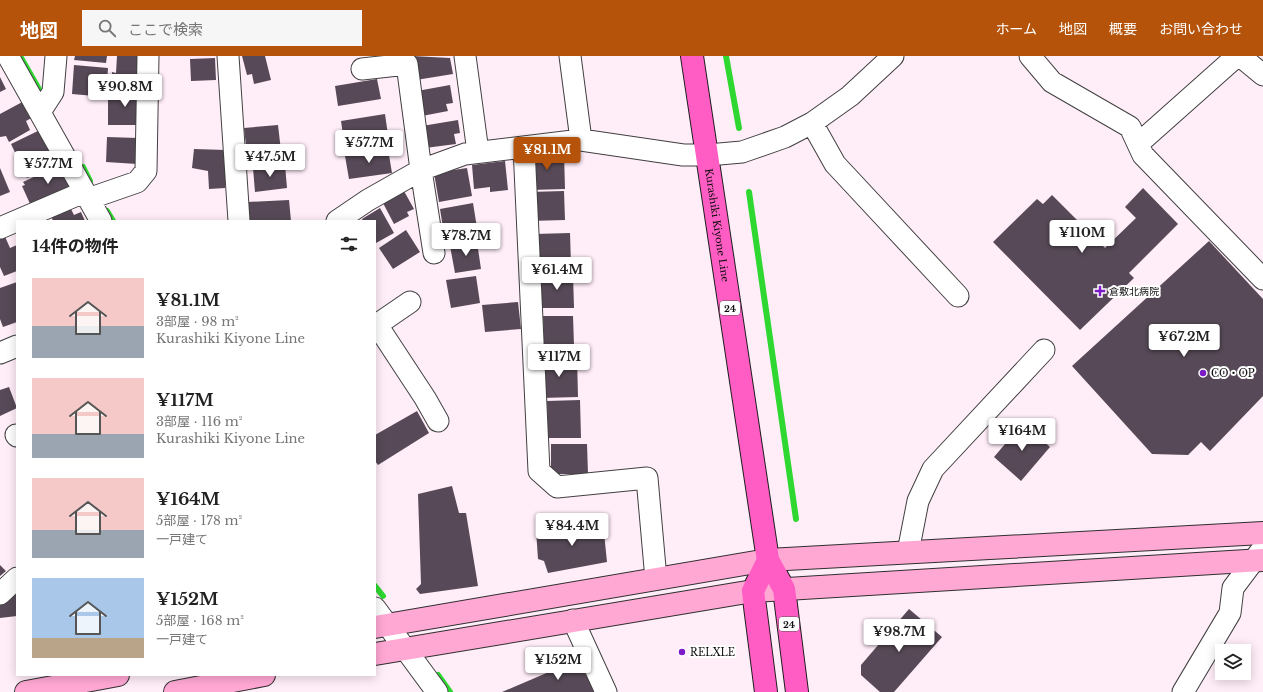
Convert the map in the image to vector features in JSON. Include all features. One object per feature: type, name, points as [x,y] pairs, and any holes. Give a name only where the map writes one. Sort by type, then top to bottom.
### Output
[{"type":"main road","name":"Kurashiki Kiyone Line","points":[[692,56],[768,560],[784,589],[797,692]]},
{"type":"main road","points":[[766,692],[753,591],[768,560]]},
{"type":"street","points":[[8,56],[99,220]]},
{"type":"street","points":[[40,112],[53,92],[56,56]]},
{"type":"street","points":[[21,220],[86,195],[137,182],[146,171],[148,56]]},
{"type":"street","points":[[228,56],[239,220]]},
{"type":"street","points":[[465,56],[478,152]]},
{"type":"street","points":[[570,56],[581,140]]},
{"type":"street","points":[[338,220],[368,200],[421,170],[465,154],[581,140],[683,155],[708,155],[742,152],[785,137],[812,123],[850,96],[893,56]]},
{"type":"street","points":[[1030,56],[1052,82],[1130,127],[1143,155],[1263,279]]},
{"type":"street","points":[[1138,144],[1237,56]]},
{"type":"street","points":[[1240,56],[1263,75]]},
{"type":"street","points":[[362,69],[407,64],[434,253]]},
{"type":"street","points":[[812,123],[836,164],[958,296]]},
{"type":"street","points":[[524,147],[539,470],[557,487],[647,478],[656,579]]},
{"type":"street","points":[[0,228],[16,222]]},
{"type":"street","points":[[410,302],[376,326],[425,398],[438,421]]},
{"type":"street","points":[[0,353],[16,346]]},
{"type":"street","points":[[908,552],[918,501],[933,469],[1044,350]]},
{"type":"street","points":[[379,620],[656,579],[768,560],[1263,533]]},
{"type":"street","points":[[376,654],[753,591],[1260,556]]},
{"type":"street","points":[[1183,692],[1230,613],[1233,588],[1260,556]]},
{"type":"street","points":[[0,594],[16,579]]},
{"type":"street","points":[[379,620],[405,648],[437,692]]},
{"type":"street","points":[[573,620],[606,692]]},
{"type":"street","points":[[26,692],[113,676]]},
{"type":"street","points":[[175,692],[259,676]]},
{"type":"building","points":[[75,56],[107,56],[106,63],[74,60]]},
{"type":"building","points":[[117,56],[138,56],[136,87],[111,85],[112,72],[116,73]]},
{"type":"building","points":[[242,56],[265,56],[271,80],[254,84],[252,74],[247,75]]},
{"type":"building","points":[[412,56],[450,58],[453,74],[416,80]]},
{"type":"building","points":[[215,58],[216,80],[191,81],[190,59]]},
{"type":"building","points":[[74,65],[108,68],[106,97],[72,94]]},
{"type":"building","points":[[0,77],[6,89],[0,92]]},
{"type":"building","points":[[377,79],[381,99],[338,106],[335,86]]},
{"type":"building","points":[[450,85],[453,103],[446,104],[448,111],[422,116],[417,91]]},
{"type":"building","points":[[108,91],[143,91],[139,125],[108,125]]},
{"type":"building","points":[[26,100],[35,116],[26,121],[30,130],[9,142],[6,136],[0,137],[0,114]]},
{"type":"building","points":[[385,114],[388,135],[344,142],[341,121]]},
{"type":"building","points":[[458,120],[460,133],[454,134],[456,144],[425,148],[422,126]]},
{"type":"building","points":[[278,125],[281,151],[247,154],[244,128]]},
{"type":"building","points":[[42,129],[58,163],[27,178],[11,144]]},
{"type":"building","points":[[107,137],[138,138],[137,164],[106,162]]},
{"type":"building","points":[[194,149],[226,150],[225,188],[209,189],[208,171],[192,168]]},
{"type":"building","points":[[388,149],[392,173],[349,179],[345,156]]},
{"type":"building","points":[[530,153],[564,153],[565,189],[530,190]]},
{"type":"building","points":[[505,161],[508,190],[490,192],[490,187],[474,189],[472,165]]},
{"type":"building","points":[[285,165],[287,188],[255,192],[253,168]]},
{"type":"building","points":[[66,166],[75,186],[31,206],[22,186],[25,185],[23,182],[55,167],[56,170]]},
{"type":"building","points":[[0,168],[10,192],[0,196]]},
{"type":"building","points":[[467,168],[472,196],[439,202],[434,173]]},
{"type":"building","points":[[1143,188],[1178,224],[1129,273],[1134,278],[1080,330],[993,242],[1037,199],[1043,204],[1052,195],[1105,248],[1136,218],[1125,207]]},
{"type":"building","points":[[404,191],[414,209],[407,212],[409,216],[394,224],[383,203]]},
{"type":"building","points":[[564,191],[565,220],[529,221],[529,192]]},
{"type":"building","points":[[289,200],[291,220],[249,220],[248,202]]},
{"type":"building","points":[[473,203],[478,234],[445,240],[440,209]]},
{"type":"building","points":[[69,205],[74,215],[81,212],[85,220],[53,220],[50,213]]},
{"type":"building","points":[[380,208],[394,233],[376,243],[376,220],[362,219]]},
{"type":"building","points":[[406,230],[420,252],[393,269],[379,248]]},
{"type":"building","points":[[3,232],[10,248],[16,245],[16,271],[4,276],[0,267],[0,233]]},
{"type":"building","points":[[570,233],[571,265],[536,265],[535,234]]},
{"type":"building","points":[[1209,241],[1263,299],[1263,396],[1210,451],[1201,442],[1188,455],[1152,454],[1072,366]]},
{"type":"building","points":[[477,242],[481,269],[455,273],[450,246]]},
{"type":"building","points":[[573,274],[574,308],[541,308],[541,275]]},
{"type":"building","points":[[476,276],[480,303],[451,308],[446,280]]},
{"type":"building","points":[[16,282],[16,322],[3,327],[0,319],[0,288]]},
{"type":"building","points":[[518,302],[521,329],[485,332],[482,305]]},
{"type":"building","points":[[543,316],[573,316],[574,345],[544,346]]},
{"type":"building","points":[[577,357],[578,397],[541,398],[540,358]]},
{"type":"building","points":[[9,387],[16,408],[0,416],[0,390]]},
{"type":"building","points":[[580,400],[581,438],[548,438],[547,401]]},
{"type":"building","points":[[417,411],[429,433],[378,465],[376,462],[376,434]]},
{"type":"building","points":[[1023,423],[1050,447],[1021,481],[994,457]]},
{"type":"building","points":[[551,444],[587,444],[588,474],[551,474]]},
{"type":"building","points":[[452,486],[459,513],[466,513],[478,586],[420,594],[416,589],[421,584],[418,494]]},
{"type":"building","points":[[603,523],[607,562],[548,573],[544,561],[538,559],[536,530]]},
{"type":"building","points":[[0,565],[6,571],[0,576]]},
{"type":"building","points":[[16,586],[16,616],[0,618],[0,601]]},
{"type":"building","points":[[909,609],[942,637],[894,692],[880,692],[861,675],[861,665]]},
{"type":"building","points":[[577,660],[596,692],[502,692]]},
{"type":"waterway","points":[[20,56],[40,91]]},
{"type":"waterway","points":[[726,56],[739,128]]},
{"type":"waterway","points":[[83,167],[90,181]]},
{"type":"waterway","points":[[749,192],[796,519]]},
{"type":"waterway","points":[[107,211],[112,220]]},
{"type":"waterway","points":[[376,587],[383,596]]},
{"type":"waterway","points":[[438,675],[450,692]]},
{"type":"place","name":"倉敷北病院","points":[[1100,291]]},
{"type":"place","name":"CO・OP","points":[[1203,373]]},
{"type":"place","name":"RELXLE","points":[[682,652]]}]
